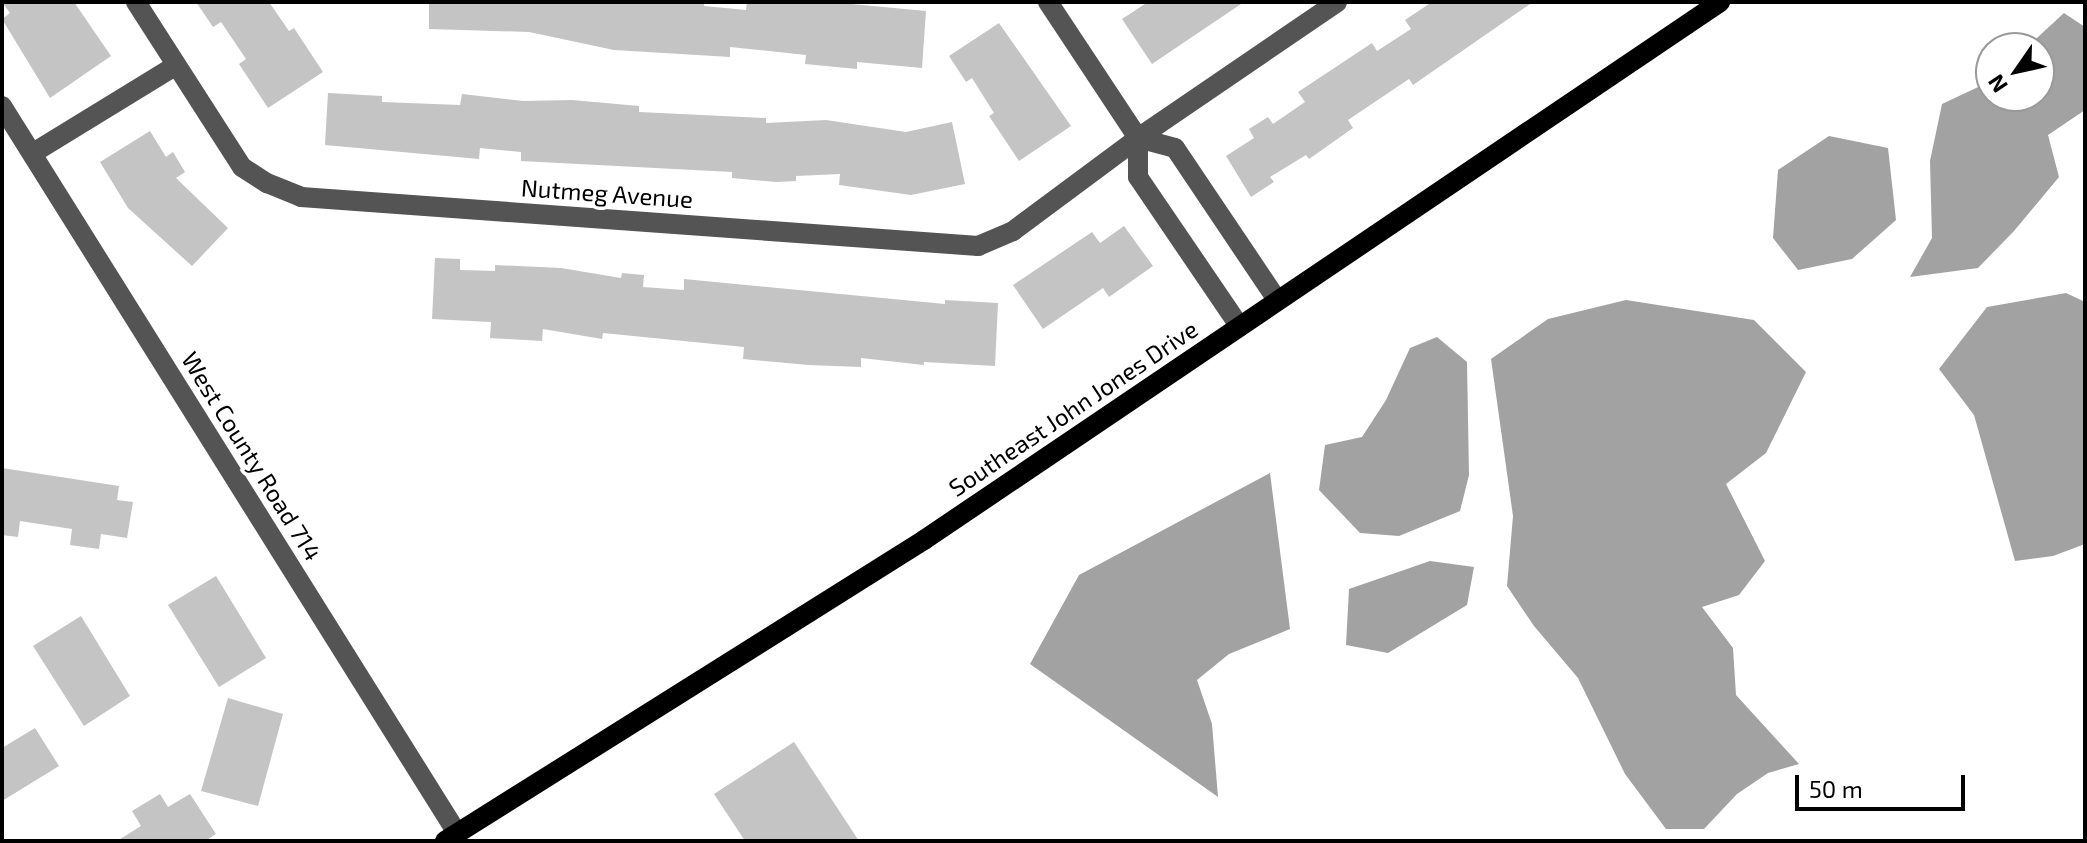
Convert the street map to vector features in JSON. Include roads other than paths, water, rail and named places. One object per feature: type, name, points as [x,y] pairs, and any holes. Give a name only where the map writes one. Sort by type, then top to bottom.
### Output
[{"type":"main road","name":"Southeast John Jones Drive","points":[[451,837],[924,540],[1720,2]]},
{"type":"street","name":"Nutmeg Avenue","points":[[136,2],[242,167],[267,183],[301,197],[978,246],[1013,231],[1138,138],[1337,2]]},
{"type":"street","points":[[1048,2],[1138,138],[1138,177],[1240,327]]},
{"type":"street","points":[[33,153],[175,66]]},
{"type":"street","name":"West County Road 714","points":[[2,106],[451,837]]},
{"type":"street","points":[[1138,138],[1175,148],[1278,301]]}]
